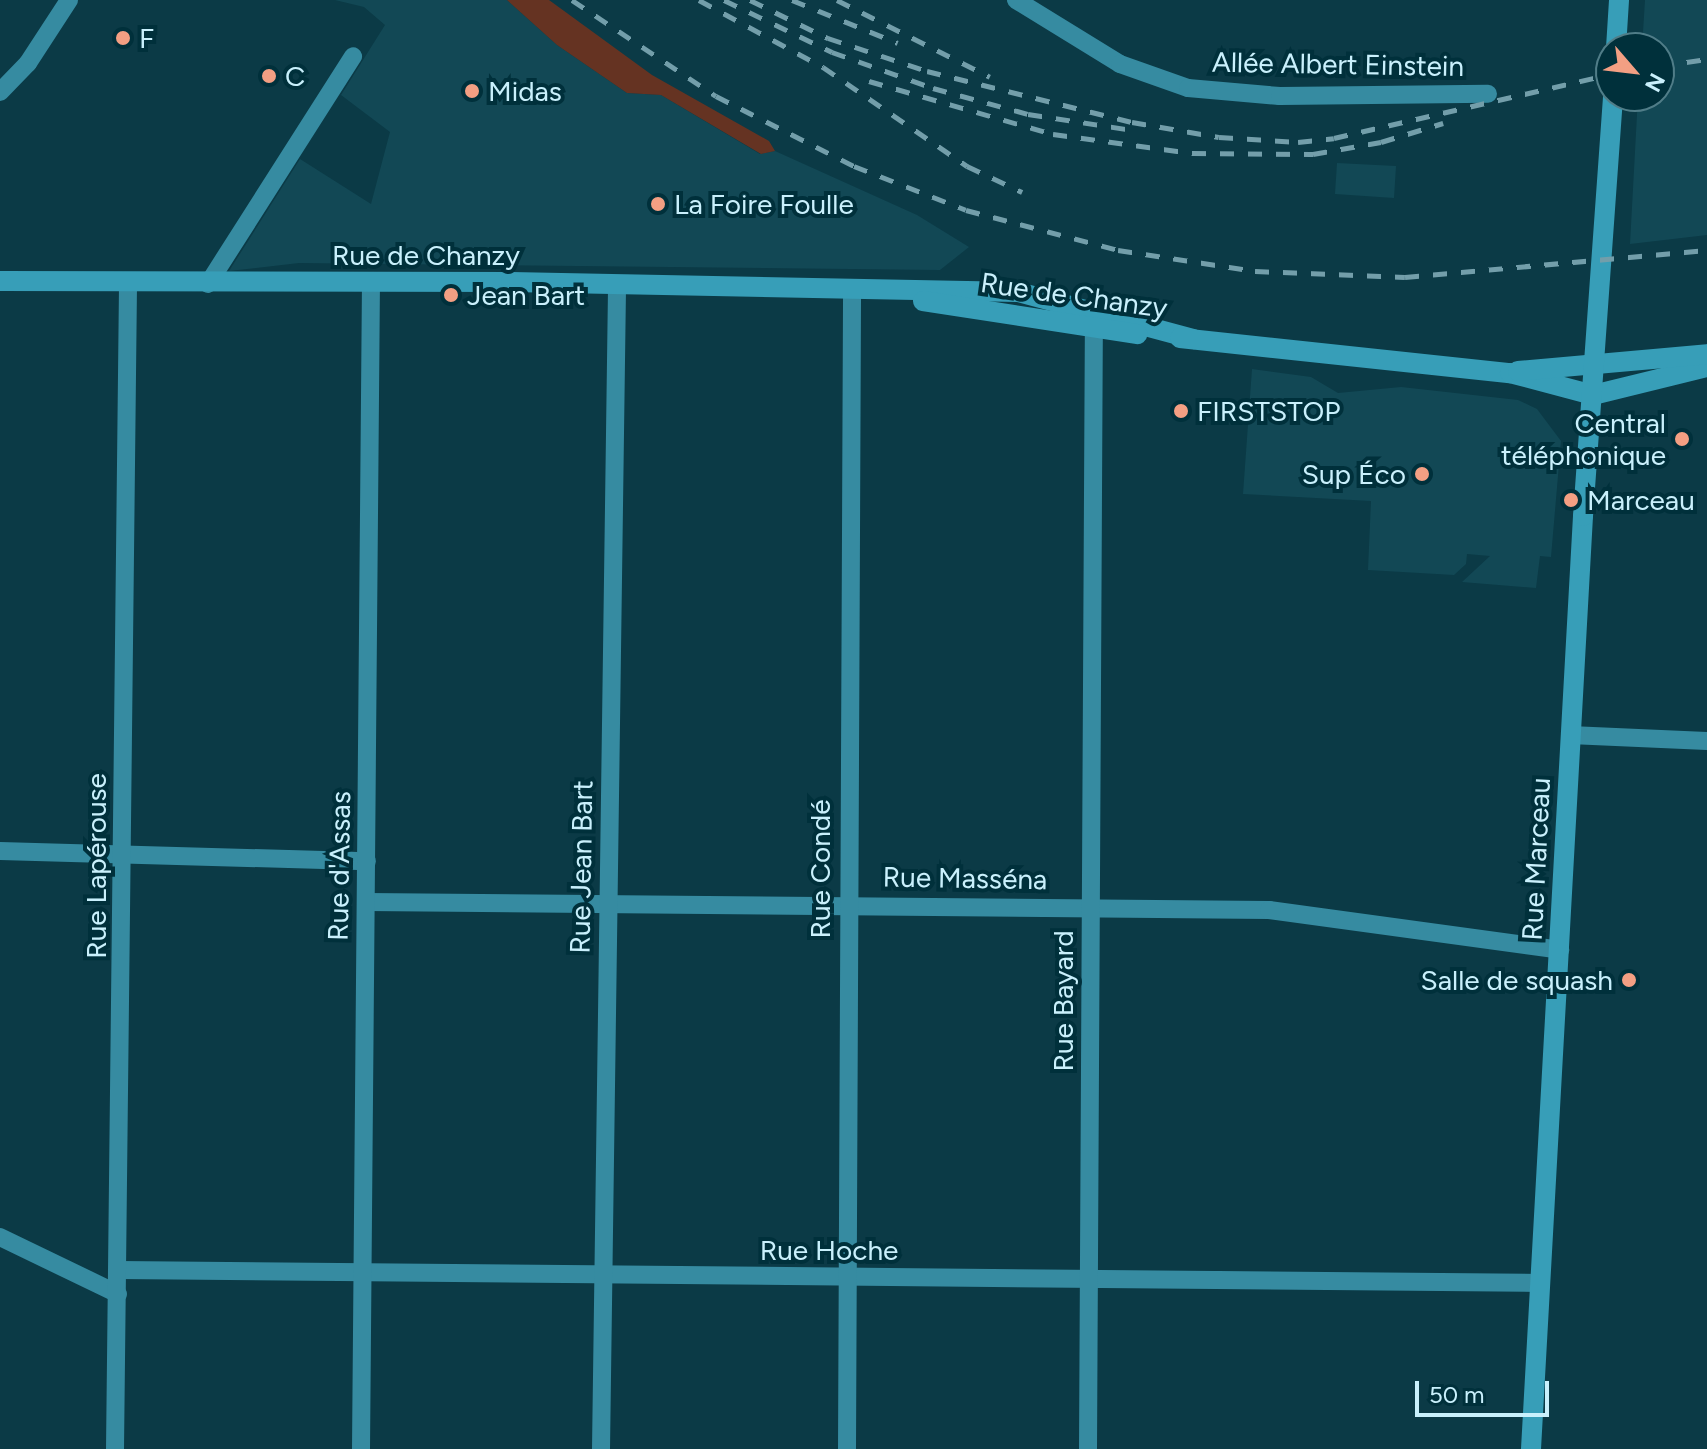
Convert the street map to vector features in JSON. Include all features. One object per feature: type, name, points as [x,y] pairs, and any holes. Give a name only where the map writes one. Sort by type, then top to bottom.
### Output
[{"type":"main road","points":[[1617,32],[1619,0]]},
{"type":"main road","name":"Rue Marceau","points":[[1531,1449],[1570,735],[1612,112]]},
{"type":"main road","name":"Rue de Chanzy","points":[[0,281],[617,285],[852,290],[1094,321],[1194,339],[1510,373],[1593,395]]},
{"type":"main road","name":"Rue de Chanzy","points":[[1510,373],[1707,354]]},
{"type":"main road","points":[[1593,395],[1707,367]]},
{"type":"street","points":[[0,92],[28,63],[69,0]]},
{"type":"street","name":"Allée Albert Einstein","points":[[1016,0],[1120,64],[1188,88],[1280,96],[1488,94]]},
{"type":"street","points":[[208,284],[353,56]]},
{"type":"street","name":"Rue Lapérouse","points":[[115,1449],[128,284]]},
{"type":"street","name":"Rue d'Assas","points":[[361,1449],[371,284]]},
{"type":"street","name":"Rue Jean Bart","points":[[601,1449],[617,285]]},
{"type":"street","name":"Rue Condé","points":[[847,1449],[852,290]]},
{"type":"street","name":"Rue Bayard","points":[[1088,1449],[1094,321]]},
{"type":"street","points":[[1570,735],[1707,741]]},
{"type":"street","points":[[0,851],[124,857],[367,861]]},
{"type":"street","name":"Rue Masséna","points":[[366,902],[1269,910],[1560,950]]},
{"type":"street","points":[[1,1240],[118,1294]]},
{"type":"street","name":"Rue Hoche","points":[[118,1270],[363,1275],[1540,1283]]},
{"type":"shaded area","points":[[335,0],[507,0],[557,45],[627,93],[661,95],[760,154],[775,151],[917,215],[969,247],[940,270],[299,263],[229,271],[300,159],[371,204],[390,132],[341,95],[385,25],[364,7]]},
{"type":"shaded area","points":[[507,0],[549,0],[652,75],[769,141],[775,151],[761,154],[661,95],[627,93],[557,45]]},
{"type":"shaded area","points":[[1645,0],[1707,0],[1707,235],[1630,244],[1637,112],[1675,112],[1675,32],[1643,32]]},
{"type":"shaded area","points":[[1337,163],[1396,166],[1394,198],[1335,194]]},
{"type":"shaded area","points":[[1252,369],[1311,377],[1338,393],[1401,387],[1518,400],[1537,409],[1561,441],[1551,557],[1540,556],[1536,588],[1462,582],[1490,556],[1467,554],[1466,564],[1454,575],[1368,570],[1371,501],[1243,494]]},
{"type":"railway","points":[[572,0],[716,96],[854,166],[966,210],[1118,250],[1255,271],[1405,277],[1707,250]]},
{"type":"railway","points":[[699,0],[823,67],[967,166],[1022,192]]},
{"type":"railway","points":[[724,0],[832,52],[933,88],[1028,114],[1132,130]]},
{"type":"railway","points":[[750,0],[828,38],[927,71],[1132,122],[1219,137],[1298,142],[1334,138],[1594,78]]},
{"type":"railway","points":[[792,0],[898,43]]},
{"type":"railway","points":[[837,0],[990,77]]},
{"type":"railway","points":[[1675,64],[1707,59]]},
{"type":"railway","points":[[869,81],[1053,134],[1192,153],[1313,154],[1381,142],[1443,123]]},
{"type":"place","name":"F","points":[[123,38]]},
{"type":"place","name":"C","points":[[269,76]]},
{"type":"place","name":"Midas","points":[[472,91]]},
{"type":"place","name":"La Foire Foulle","points":[[658,204]]},
{"type":"place","name":"Jean Bart","points":[[451,295]]},
{"type":"place","name":"FIRSTSTOP","points":[[1181,411]]},
{"type":"place","name":"Central téléphonique","points":[[1682,439]]},
{"type":"place","name":"Sup Éco","points":[[1422,474]]},
{"type":"place","name":"Marceau","points":[[1571,500]]},
{"type":"place","name":"Salle de squash","points":[[1629,980]]}]
